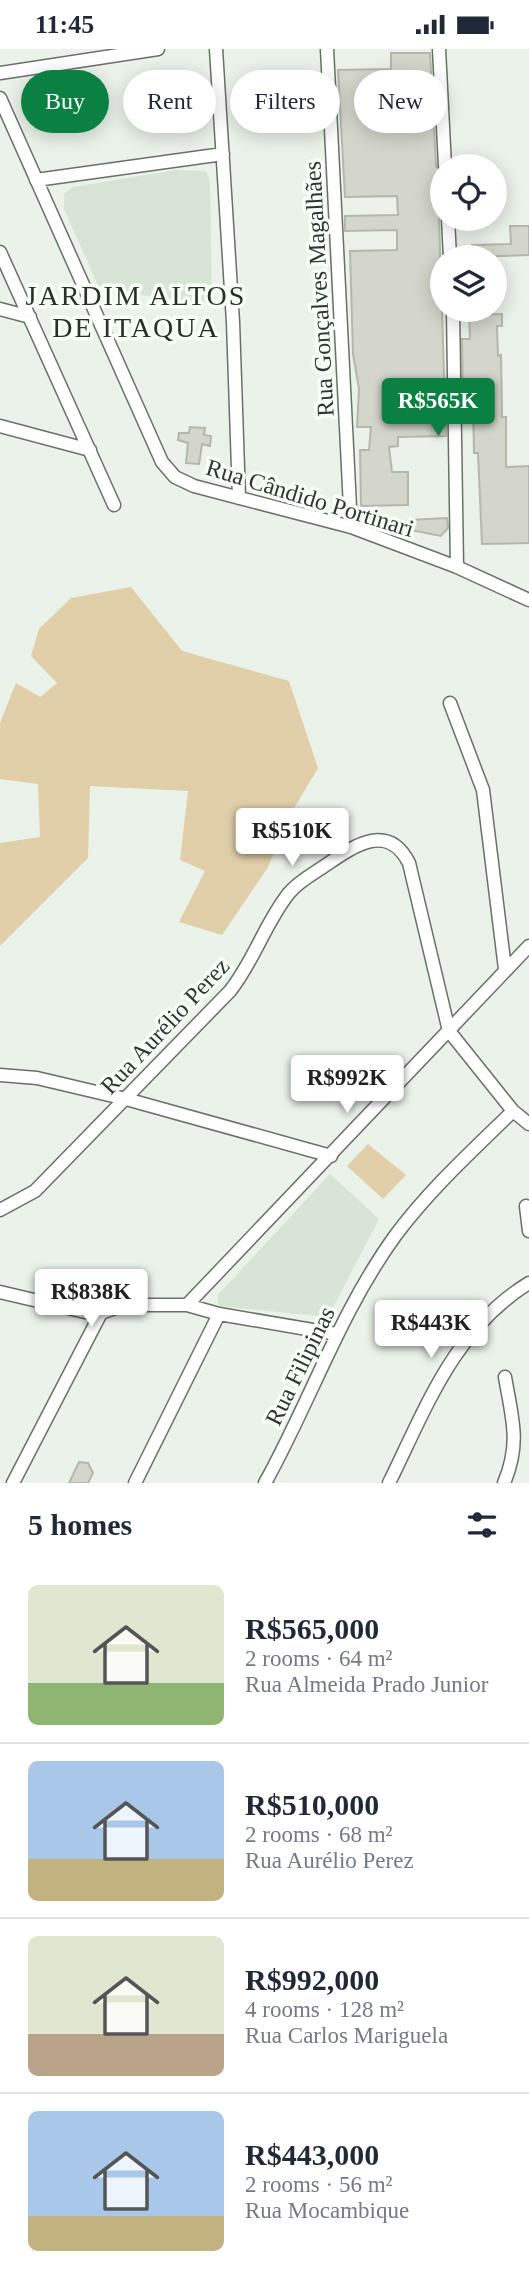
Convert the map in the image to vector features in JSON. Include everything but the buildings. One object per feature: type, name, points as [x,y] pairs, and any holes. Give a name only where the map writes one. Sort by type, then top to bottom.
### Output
[{"type":"street","points":[[0,73],[158,49]]},
{"type":"street","points":[[216,49],[239,498]]},
{"type":"street","name":"Rua Gonçalves Magalhães","points":[[327,49],[351,527]]},
{"type":"street","points":[[439,49],[444,154]]},
{"type":"street","points":[[0,98],[36,180],[223,154]]},
{"type":"street","name":"Rua Cândido Portinari","points":[[36,180],[162,462],[181,482],[351,527],[457,566],[529,600]]},
{"type":"street","points":[[0,253],[114,505]]},
{"type":"street","points":[[0,309],[30,317]]},
{"type":"street","points":[[453,322],[457,566]]},
{"type":"street","points":[[0,426],[90,450]]},
{"type":"street","points":[[450,703],[482,790],[505,969]]},
{"type":"street","name":"Rua Aurélio Perez","points":[[0,1210],[35,1191],[244,974],[290,892],[364,842],[389,842],[400,848],[409,863],[449,1031],[513,1111],[529,1124]]},
{"type":"street","points":[[187,1305],[529,946]]},
{"type":"street","points":[[0,1075],[37,1078],[126,1099],[331,1156]]},
{"type":"street","name":"Rua Filipinas","points":[[265,1483],[337,1334],[396,1235],[430,1194],[513,1111]]},
{"type":"street","points":[[526,1206],[529,1231]]},
{"type":"street","points":[[389,1483],[444,1370],[460,1345],[499,1304],[529,1283]]},
{"type":"street","points":[[0,1291],[101,1313],[123,1305],[187,1305],[219,1314],[337,1334]]},
{"type":"street","points":[[13,1483],[101,1313]]},
{"type":"street","points":[[135,1483],[219,1314]]},
{"type":"street","points":[[505,1377],[516,1443],[505,1483]]},
{"type":"shaded area","points":[[176,170],[206,171],[210,183],[212,304],[100,290],[64,209],[64,194],[73,187]]},
{"type":"shaded area","points":[[131,587],[182,651],[289,681],[318,768],[287,820],[268,867],[222,935],[179,922],[205,871],[180,860],[188,791],[90,786],[88,858],[0,946],[0,843],[40,837],[38,784],[0,779],[0,723],[16,683],[40,697],[57,683],[31,656],[39,629],[71,598]]},
{"type":"shaded area","points":[[368,1144],[406,1175],[383,1199],[347,1166]]},
{"type":"shaded area","points":[[330,1174],[379,1219],[328,1317],[219,1306],[217,1296]]},
{"type":"district","name":"JARDIM ALTOS DE ITAQUA","points":[[136,311]]}]
